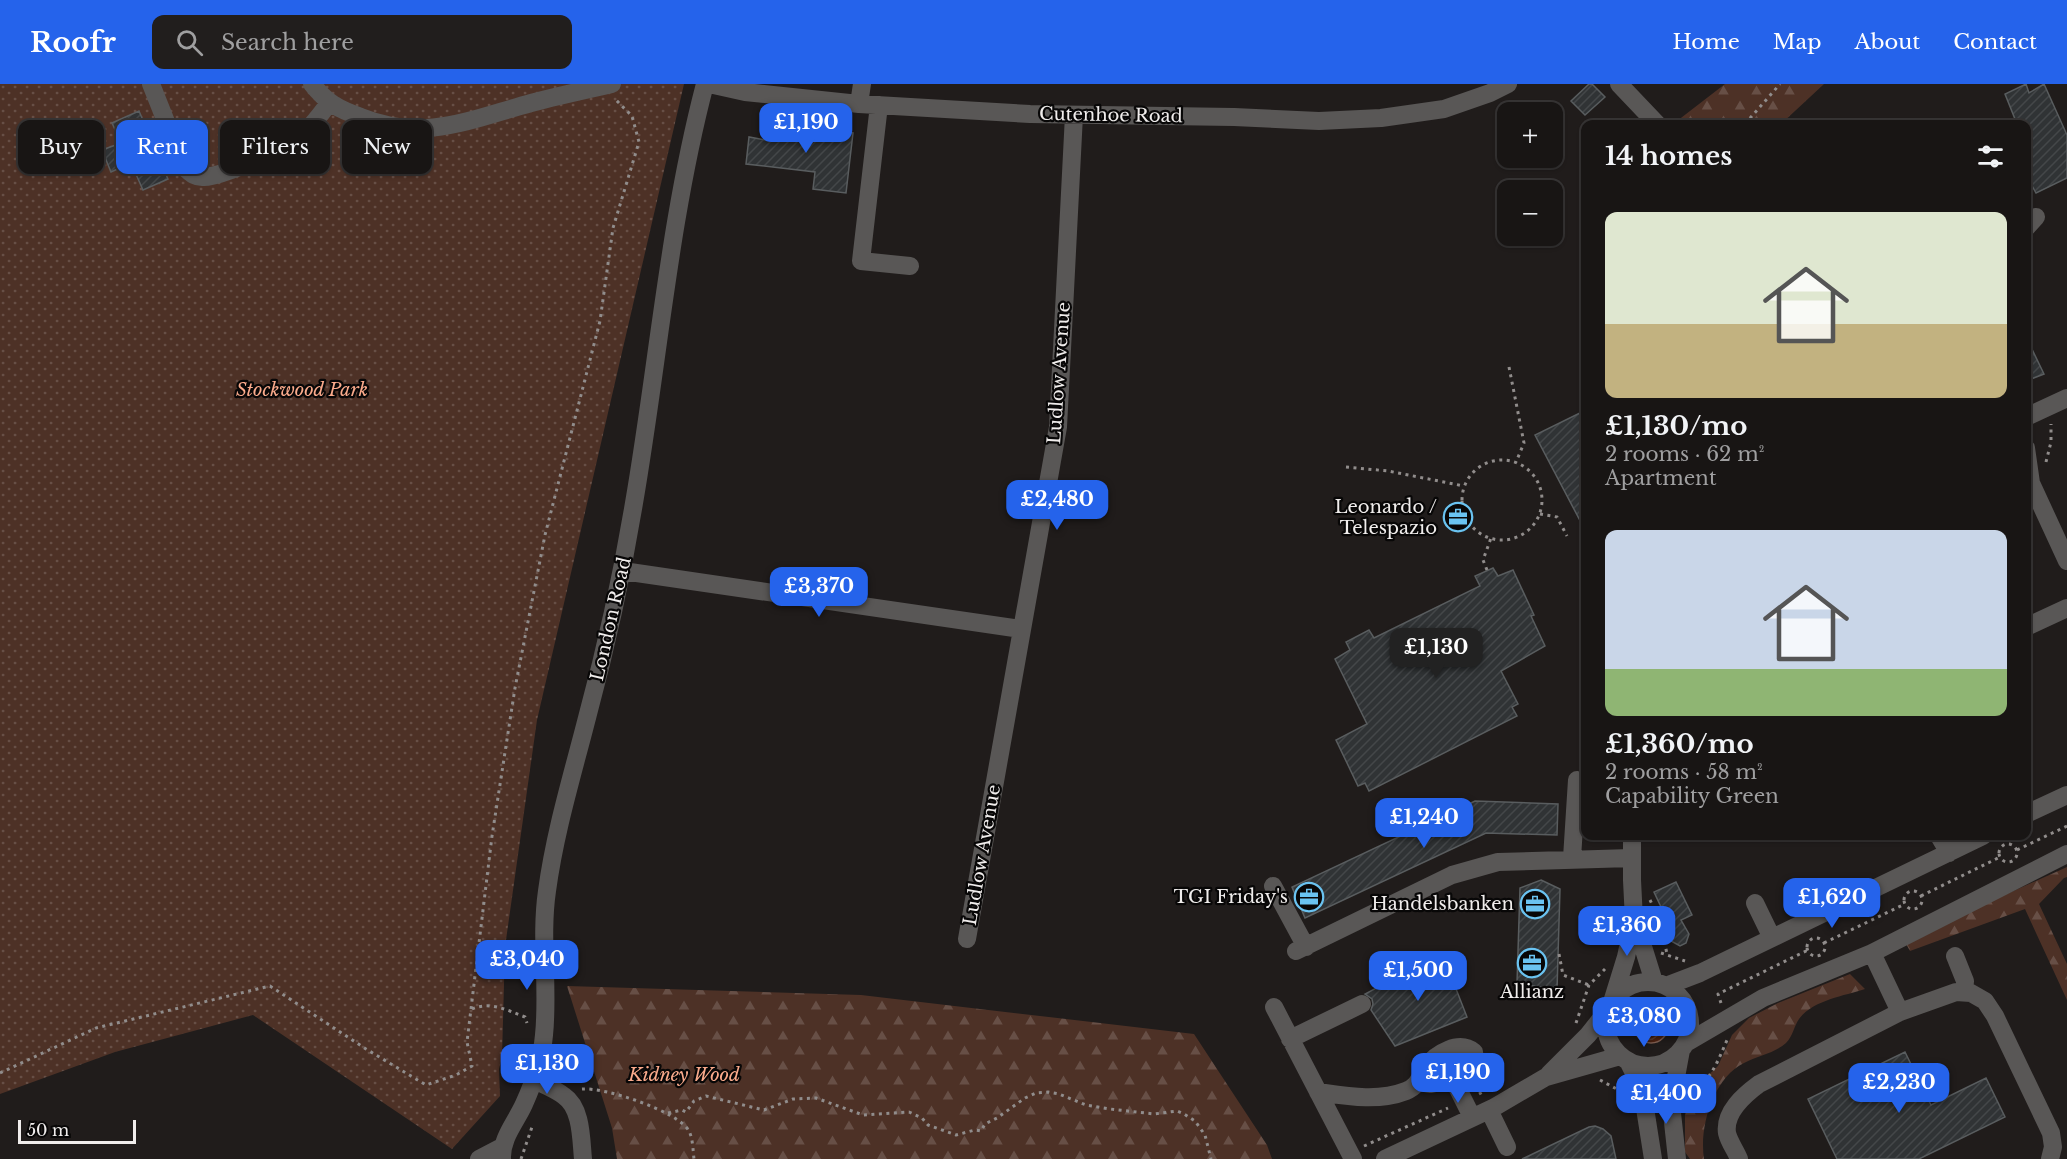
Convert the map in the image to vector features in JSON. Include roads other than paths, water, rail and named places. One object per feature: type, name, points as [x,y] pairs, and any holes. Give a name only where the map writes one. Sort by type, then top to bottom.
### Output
[{"type":"street","points":[[151,84],[184,167],[194,176],[204,177],[225,171],[278,149],[303,134],[329,103]]},
{"type":"street","points":[[312,84],[329,103],[378,124],[413,130],[452,126],[607,85]]},
{"type":"street","name":"Cutenhoe Road","points":[[707,84],[745,92],[859,104],[1030,114],[1319,121],[1381,118],[1444,109],[1490,93],[1508,84]]},
{"type":"street","name":"London Road","points":[[479,1159],[502,1153],[534,1080],[544,1035],[544,924],[554,847],[623,571],[658,356],[679,203],[695,123],[707,84]]},
{"type":"street","points":[[859,104],[862,84]]},
{"type":"street","points":[[1619,84],[1653,120]]},
{"type":"street","points":[[879,105],[861,261],[910,266]]},
{"type":"street","name":"Ludlow Avenue","points":[[967,939],[1058,427],[1074,115]]},
{"type":"street","points":[[2031,415],[2067,398]]},
{"type":"street","points":[[2031,484],[2067,561]]},
{"type":"street","points":[[623,571],[1021,629]]},
{"type":"street","points":[[2031,625],[2067,608]]},
{"type":"street","points":[[1572,858],[1577,780]]},
{"type":"street","points":[[2031,812],[2067,795]]},
{"type":"street","points":[[1632,840],[1634,920],[1626,957],[1610,1006],[1606,1031],[1609,1041],[1624,1059],[1642,1089],[1653,1159]]},
{"type":"street","points":[[1942,840],[1949,853]]},
{"type":"street","points":[[1385,1159],[1480,1114],[1546,1077],[1588,1035],[1620,992],[1630,986],[1642,982],[1660,984],[1700,974],[1975,840]]},
{"type":"street","points":[[1546,1077],[1624,1059],[1642,1066],[1656,1065],[1670,1060],[1683,1046],[1763,998],[1872,953],[2067,854]]},
{"type":"street","points":[[1274,886],[1301,949],[1452,875],[1498,862],[1631,858]]},
{"type":"street","points":[[1755,903],[1772,938]]},
{"type":"street","points":[[1634,920],[1660,984],[1677,994],[1685,1004],[1689,1017],[1689,1030],[1683,1046],[1671,1104],[1677,1159]]},
{"type":"street","points":[[1872,953],[1900,1012]]},
{"type":"street","points":[[1954,956],[1965,981],[1964,992]]},
{"type":"street","points":[[1739,1159],[1727,1134],[1728,1120],[1745,1094],[1759,1084],[1900,1012],[1956,992],[1971,993],[1985,1001],[1995,1016],[2052,1133],[2053,1147],[2050,1159]]},
{"type":"street","points":[[1290,1039],[1362,1004]]},
{"type":"street","points":[[1274,1007],[1352,1156]]},
{"type":"street","points":[[1318,1092],[1354,1097],[1404,1092],[1419,1082],[1426,1067],[1435,1058],[1460,1047],[1468,1047],[1474,1052],[1475,1060],[1463,1074],[1431,1084],[1419,1082]]},
{"type":"street","points":[[1453,1079],[1464,1101],[1480,1114],[1507,1147]]},
{"type":"street","points":[[534,1080],[570,1101],[579,1127],[583,1159]]},
{"type":"water","points":[[1651,1009],[1663,1014],[1668,1026],[1663,1038],[1651,1043],[1639,1038],[1634,1026],[1639,1014]]},
{"type":"place","name":"Leonardo / Telespazio","points":[[1458,517]]},
{"type":"place","name":"TGI Friday's","points":[[1309,897]]},
{"type":"place","name":"Handelsbanken","points":[[1535,904]]},
{"type":"place","name":"Allianz","points":[[1532,963]]},
{"type":"park label","name":"Stockwood Park","points":[[302,390]]},
{"type":"park label","name":"Kidney Wood","points":[[684,1075]]}]
